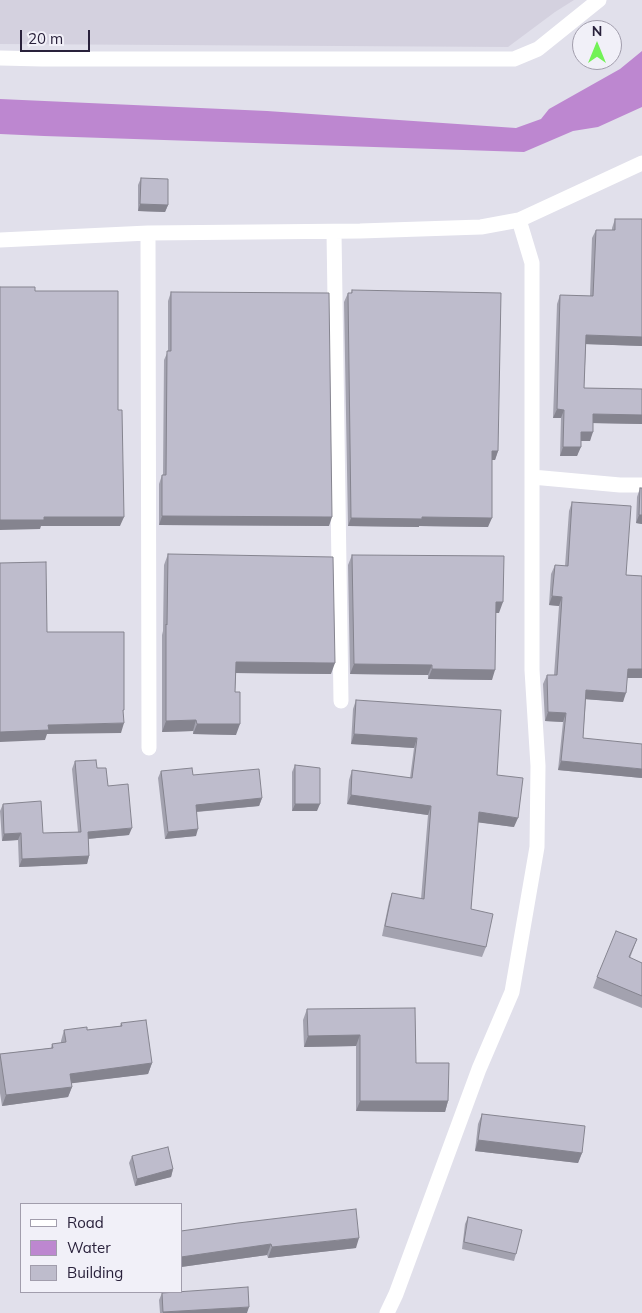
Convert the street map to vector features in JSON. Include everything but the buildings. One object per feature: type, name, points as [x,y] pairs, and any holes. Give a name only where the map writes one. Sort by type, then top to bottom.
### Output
[{"type":"street","points":[[0,58],[42,60],[514,59],[538,49],[599,0]]},
{"type":"street","points":[[0,240],[148,233],[334,232],[481,227],[519,220],[642,163]]},
{"type":"street","points":[[387,1313],[396,1294],[479,1069],[512,992],[537,847],[538,766],[532,670],[532,263],[519,220]]},
{"type":"street","points":[[334,232],[341,701]]},
{"type":"street","points":[[148,233],[149,748]]},
{"type":"street","points":[[532,477],[620,485],[642,485]]},
{"type":"shaded area","points":[[0,0],[574,0],[508,47],[0,44]]},
{"type":"water","points":[[642,51],[642,107],[598,127],[573,131],[524,152],[0,134],[0,99],[267,111],[516,128],[541,119],[549,109],[618,70],[622,70],[622,67]]}]
